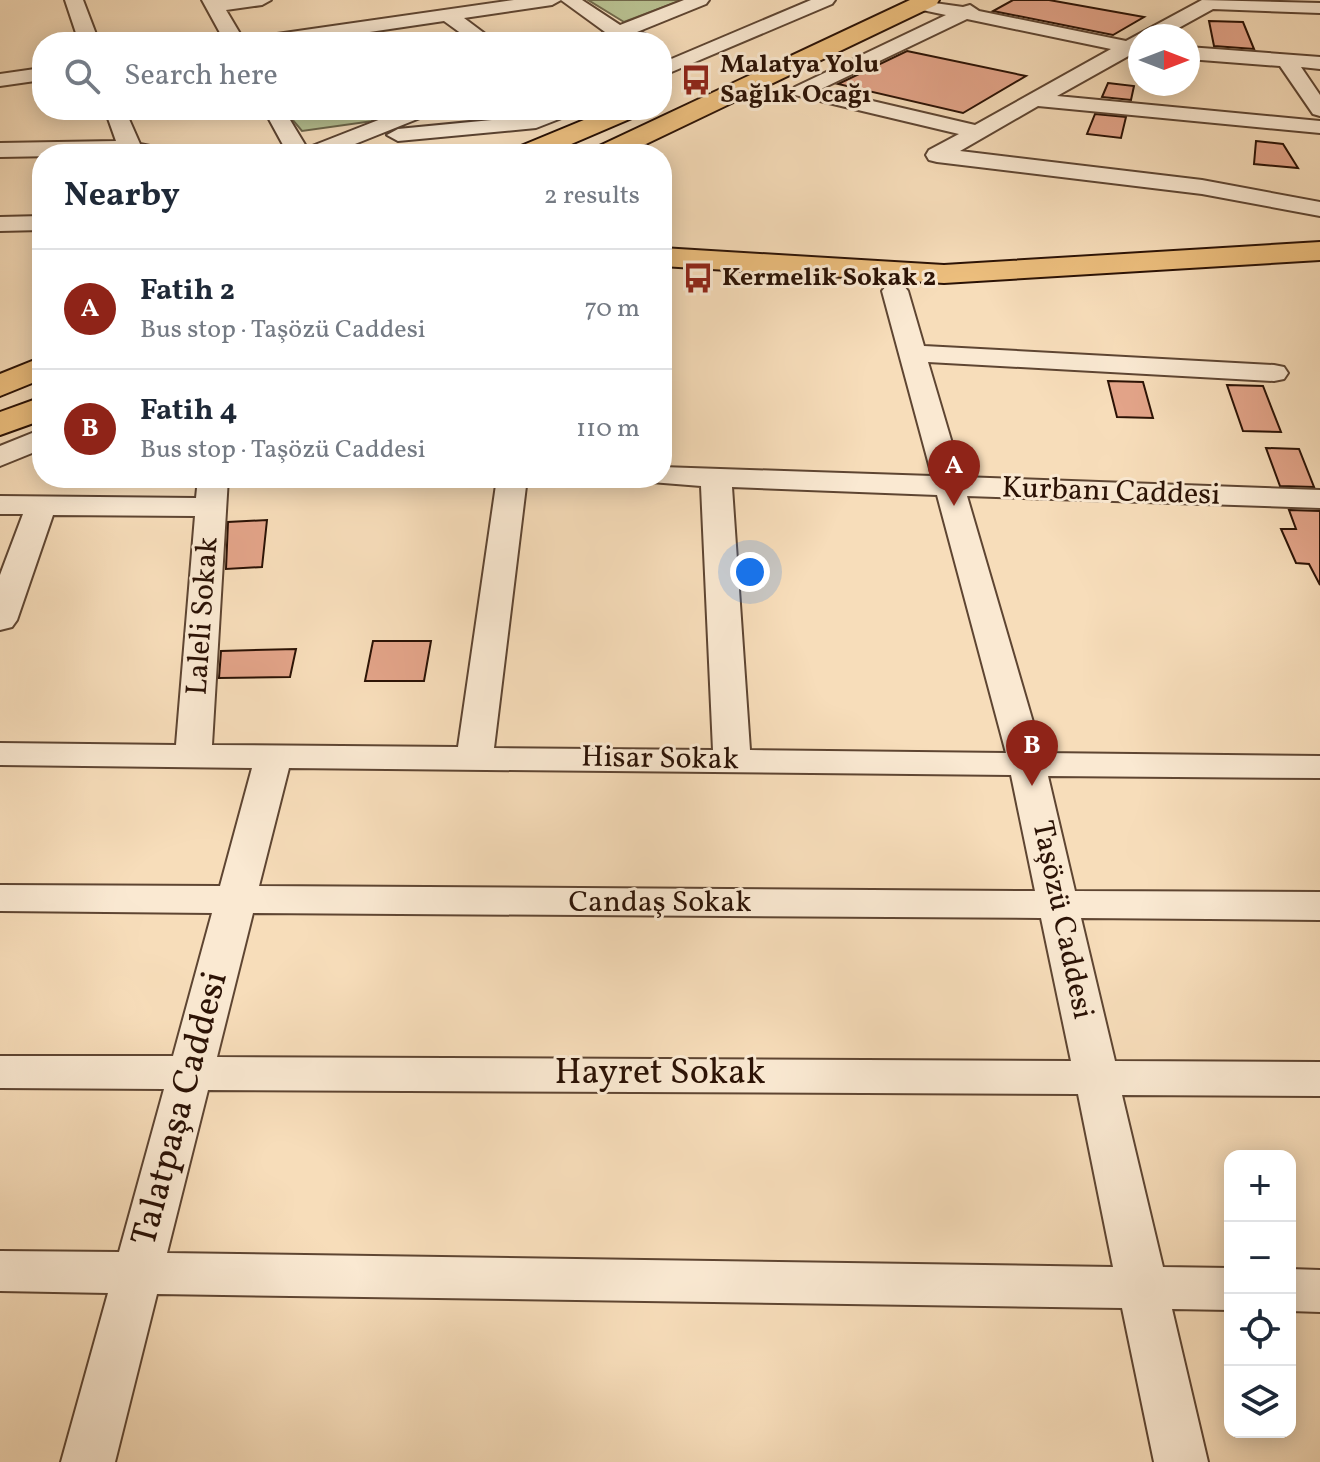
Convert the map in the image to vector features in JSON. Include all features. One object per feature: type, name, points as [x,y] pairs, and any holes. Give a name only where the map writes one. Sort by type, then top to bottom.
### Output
[{"type":"highway","points":[[672,79],[731,64],[877,0]]},
{"type":"highway","points":[[625,144],[924,2]]},
{"type":"highway","points":[[549,144],[606,120]]},
{"type":"highway","points":[[672,258],[944,274],[1320,251]]},
{"type":"highway","points":[[672,277],[895,291],[979,292],[1320,268]]},
{"type":"highway","points":[[0,386],[32,372]]},
{"type":"highway","points":[[0,425],[32,411]]},
{"type":"street","points":[[74,0],[85,32]]},
{"type":"street","points":[[229,32],[213,3],[262,0]]},
{"type":"street","points":[[331,32],[552,0]]},
{"type":"street","points":[[570,0],[618,32]]},
{"type":"street","points":[[621,32],[700,0]]},
{"type":"street","points":[[672,77],[699,55],[826,0]]},
{"type":"street","points":[[978,132],[802,91],[992,0]]},
{"type":"street","points":[[924,2],[963,14],[1128,45]]},
{"type":"street","points":[[1172,24],[1212,2],[1320,8]]},
{"type":"street","points":[[447,15],[472,32]]},
{"type":"street","points":[[672,48],[731,64]]},
{"type":"street","points":[[1128,50],[937,155],[1202,187],[1320,209]]},
{"type":"street","points":[[1200,54],[1320,63]]},
{"type":"street","points":[[1287,61],[1320,110]]},
{"type":"street","points":[[0,80],[32,75]]},
{"type":"street","points":[[1035,100],[1320,127]]},
{"type":"street","points":[[119,120],[129,144]]},
{"type":"street","points":[[280,120],[293,144]]},
{"type":"street","points":[[387,131],[406,120]]},
{"type":"street","points":[[344,144],[387,131],[541,120]]},
{"type":"street","points":[[387,131],[424,144]]},
{"type":"street","points":[[0,150],[32,149]]},
{"type":"street","points":[[0,224],[32,223]]},
{"type":"street","name":"Taşözü Caddesi","points":[[895,291],[1027,763],[1181,1462]]},
{"type":"street","points":[[912,353],[1274,373]]},
{"type":"street","points":[[0,457],[32,443]]},
{"type":"street","name":"Kurbanı Caddesi","points":[[672,476],[1320,499]]},
{"type":"street","points":[[716,478],[732,760]]},
{"type":"street","points":[[475,757],[511,488]]},
{"type":"street","points":[[0,505],[41,506],[212,493]]},
{"type":"street","name":"Laleli Sokak","points":[[193,754],[212,493]]},
{"type":"street","points":[[0,620],[41,506]]},
{"type":"street","name":"Hisar Sokak","points":[[0,754],[1320,767]]},
{"type":"street","name":"Talatpaşa Caddesi","points":[[88,1462],[274,755]]},
{"type":"street","name":"Candaş Sokak","points":[[0,898],[1320,906]]},
{"type":"street","name":"Hayret Sokak","points":[[0,1072],[1320,1079]]},
{"type":"street","points":[[0,1271],[1224,1289]]},
{"type":"street","points":[[1296,1290],[1320,1291]]},
{"type":"green space","points":[[588,0],[682,0],[624,22]]},
{"type":"green space","points":[[293,120],[373,121],[302,131]]},
{"type":"building","points":[[1013,0],[1049,0],[1144,17],[1113,35],[993,11]]},
{"type":"building","points":[[1209,21],[1243,22],[1254,49],[1214,46]]},
{"type":"building","points":[[907,51],[1026,76],[963,113],[838,84]]},
{"type":"building","points":[[1108,83],[1128,85],[1128,96],[1132,96],[1131,100],[1102,97]]},
{"type":"building","points":[[1095,114],[1126,117],[1121,138],[1087,134]]},
{"type":"building","points":[[1256,141],[1283,144],[1298,168],[1254,164]]},
{"type":"building","points":[[1108,381],[1143,382],[1153,418],[1117,417]]},
{"type":"building","points":[[1227,385],[1263,386],[1281,432],[1243,431]]},
{"type":"building","points":[[1266,448],[1299,449],[1314,487],[1280,486]]},
{"type":"building","points":[[1289,510],[1320,511],[1320,585],[1309,564],[1296,563],[1281,529],[1296,529]]},
{"type":"building","points":[[267,520],[262,567],[226,569],[228,522]]},
{"type":"building","points":[[373,641],[431,641],[424,681],[365,681]]},
{"type":"building","points":[[296,649],[290,677],[219,678],[221,651]]},
{"type":"place","name":"Malatya Yolu Sağlık Ocağı","points":[[696,80]]},
{"type":"place","name":"Kermelik Sokak 2","points":[[698,278]]},
{"type":"place","name":"Fatih 2","points":[[954,506]]},
{"type":"place","name":"Fatih 4","points":[[1032,786]]}]
